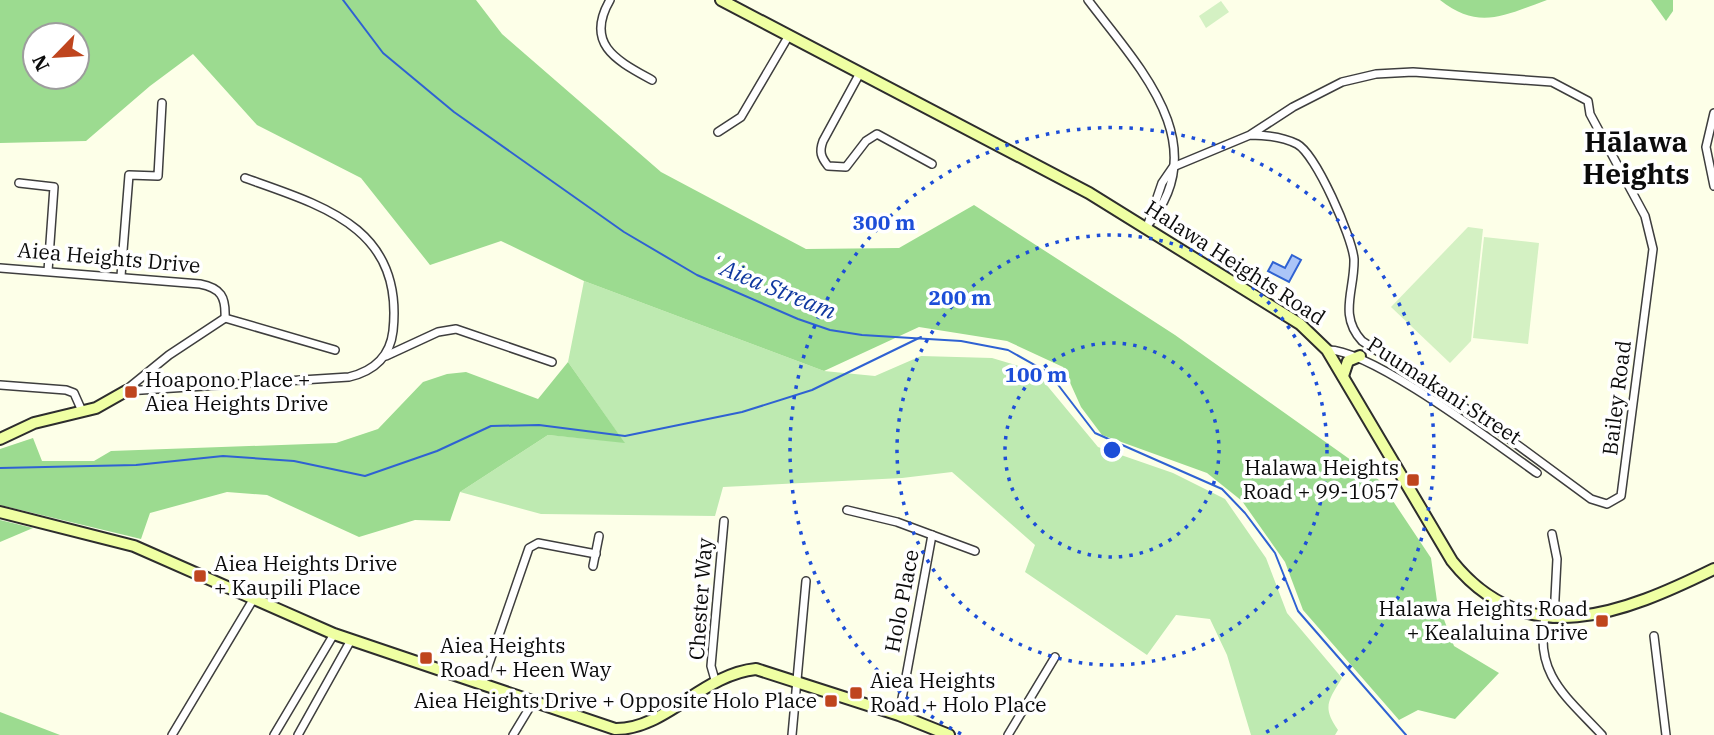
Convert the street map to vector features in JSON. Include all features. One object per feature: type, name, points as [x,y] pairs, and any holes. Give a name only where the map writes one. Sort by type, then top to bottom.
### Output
[{"type":"street","points":[[610,0],[603,12],[601,26],[606,48],[615,59],[652,80]]},
{"type":"street","name":"Halawa Heights Road","points":[[721,0],[1078,187],[1147,227],[1300,324],[1327,350],[1442,545],[1464,576],[1500,604],[1550,618],[1577,618],[1616,608],[1714,569]]},
{"type":"street","points":[[1088,0],[1158,94],[1171,130],[1173,167],[1161,183],[1147,227]]},
{"type":"street","points":[[718,132],[741,117],[788,37]]},
{"type":"street","name":"Bailey Road","points":[[1173,167],[1250,135],[1328,88],[1376,74],[1413,72],[1552,82],[1588,101],[1590,114],[1645,216],[1653,250],[1624,492],[1617,500],[1606,504],[1591,499],[1485,421],[1362,341],[1353,331],[1349,319],[1354,260],[1350,242],[1314,163],[1298,145],[1266,135],[1250,135]]},
{"type":"street","points":[[860,73],[823,141],[820,150],[822,159],[828,166],[846,167],[866,141],[877,134],[932,164]]},
{"type":"street","points":[[121,276],[129,175],[158,176],[162,103]]},
{"type":"street","points":[[1714,113],[1706,147],[1714,186]]},
{"type":"street","points":[[245,178],[334,212],[362,233],[375,247],[392,284],[395,308],[393,335],[386,356]]},
{"type":"street","points":[[19,183],[54,187],[48,271]]},
{"type":"street","name":"Aiea Heights Drive","points":[[0,268],[121,276],[212,286],[226,301],[225,318]]},
{"type":"street","points":[[0,439],[34,423],[96,408],[126,391],[169,355],[225,318],[335,350]]},
{"type":"street","points":[[126,391],[349,377],[362,374],[386,356],[438,332],[456,329],[552,362]]},
{"type":"street","name":"Puumakani Street","points":[[1327,350],[1360,356],[1461,419],[1537,473]]},
{"type":"street","points":[[1343,376],[1348,360],[1360,356]]},
{"type":"street","points":[[0,385],[66,390],[74,394],[82,411]]},
{"type":"street","name":"Holo Place","points":[[847,510],[897,522],[975,551]]},
{"type":"street","points":[[0,512],[134,546],[334,634],[597,724],[628,732],[715,680],[740,671],[756,669],[799,681],[949,735]]},
{"type":"street","name":"Chester Way","points":[[715,680],[711,666],[724,521]]},
{"type":"street","points":[[1552,534],[1557,559],[1550,618],[1542,647],[1549,675],[1602,735]]},
{"type":"street","name":"Holo Place","points":[[898,715],[932,535]]},
{"type":"street","points":[[593,566],[599,536]]},
{"type":"street","points":[[482,684],[529,548],[538,543],[596,554]]},
{"type":"street","points":[[792,735],[806,581]]},
{"type":"street","points":[[172,735],[254,598]]},
{"type":"street","points":[[274,735],[334,634]]},
{"type":"street","points":[[1654,636],[1666,735]]},
{"type":"street","points":[[298,735],[351,640]]},
{"type":"street","points":[[1008,735],[1055,657]]},
{"type":"street","points":[[513,735],[533,702]]},
{"type":"green space","points":[[0,0],[476,0],[502,34],[661,172],[806,249],[899,248],[974,205],[1175,335],[1379,480],[1431,558],[1437,601],[1454,646],[1499,673],[1455,719],[1418,710],[1399,720],[1303,610],[1285,562],[1242,501],[1207,473],[1102,435],[1081,407],[1063,367],[1007,341],[919,327],[824,371],[584,281],[501,241],[430,265],[361,178],[257,125],[193,54],[150,86],[86,141],[0,143]]},
{"type":"green space","points":[[1440,0],[1547,0],[1505,15],[1480,18],[1454,10]]},
{"type":"green space","points":[[1651,0],[1673,0],[1673,11],[1666,21]]},
{"type":"green space","points":[[1221,1],[1229,12],[1206,28],[1199,16]]},
{"type":"green space","points":[[1468,227],[1483,229],[1471,341],[1450,363],[1391,307]]},
{"type":"green space","points":[[1484,237],[1539,243],[1528,344],[1473,338]]},
{"type":"green space","points":[[584,281],[824,371],[875,376],[921,356],[992,358],[1035,371],[1098,447],[1173,473],[1225,499],[1266,558],[1287,613],[1342,678],[1329,704],[1330,715],[1338,730],[1335,735],[1251,735],[1227,655],[1210,619],[1176,615],[1147,655],[1025,572],[1035,545],[952,472],[902,478],[723,487],[715,516],[541,514],[460,492],[548,435],[624,442],[568,362]]},
{"type":"green space","points":[[568,362],[625,443],[548,435],[460,492],[450,521],[415,520],[359,537],[267,495],[227,492],[150,513],[141,539],[0,505],[0,449],[33,438],[42,461],[94,461],[111,451],[336,443],[378,429],[423,382],[447,374],[466,372],[538,399]]},
{"type":"green space","points":[[0,520],[33,528],[0,542]]},
{"type":"green space","points":[[0,712],[60,735],[0,735]]},
{"type":"water","points":[[1292,255],[1301,260],[1289,282],[1268,271],[1273,262],[1285,268]]},
{"type":"waterway","name":"ʻAiea Stream","points":[[343,0],[383,53],[454,112],[624,232],[697,275],[830,330],[862,335],[961,341],[1008,350],[1049,373],[1095,433],[1222,489],[1245,513],[1275,553],[1298,611],[1406,735]]},
{"type":"waterway","points":[[0,468],[136,465],[223,456],[294,461],[365,476],[437,451],[491,426],[539,425],[625,436],[742,412],[812,390],[921,337]]},
{"type":"place","name":"Hoapono Place + Aiea Heights Drive","points":[[131,392]]},
{"type":"place","name":"Halawa Heights Road + 99-1057","points":[[1413,480]]},
{"type":"place","name":"Aiea Heights Drive + Kaupili Place","points":[[200,576]]},
{"type":"place","name":"Halawa Heights Road + Kealaluina Drive","points":[[1602,621]]},
{"type":"place","name":"Aiea Heights Road + Heen Way","points":[[426,658]]},
{"type":"place","name":"Aiea Heights Road + Holo Place","points":[[856,693]]},
{"type":"place","name":"Aiea Heights Drive + Opposite Holo Place","points":[[831,701]]},
{"type":"district","name":"Hālawa Heights","points":[[1636,158]]}]
